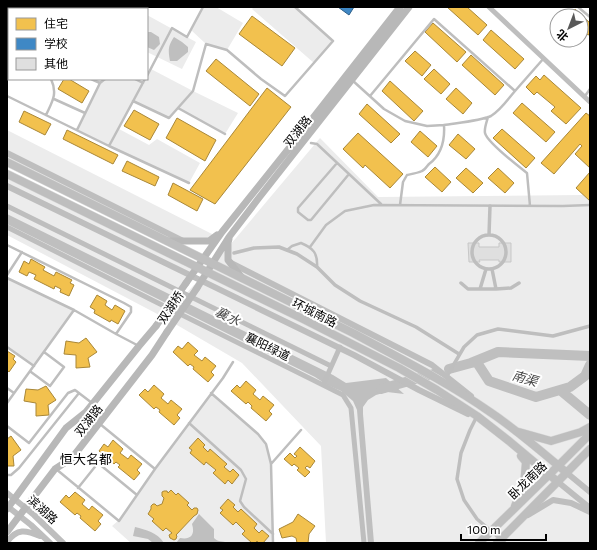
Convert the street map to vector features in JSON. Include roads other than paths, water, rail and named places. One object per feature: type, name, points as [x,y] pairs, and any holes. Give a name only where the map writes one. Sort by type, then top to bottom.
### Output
[{"type":"highway","name":"环城南路","points":[[7,162],[352,333],[408,363],[445,379],[491,412],[567,473]]},
{"type":"highway","name":"环城南路","points":[[7,174],[198,267],[399,368],[437,390],[484,422],[558,482]]},
{"type":"highway","points":[[515,431],[551,441],[581,432],[590,427]]},
{"type":"highway","name":"卧龙南路","points":[[480,543],[590,434]]},
{"type":"highway","points":[[509,441],[526,462],[524,485],[513,511]]},
{"type":"highway","name":"卧龙南路","points":[[501,542],[520,520],[590,448]]},
{"type":"main road","name":"双湖路","points":[[198,267],[222,232],[400,7]]},
{"type":"main road","name":"双湖路","points":[[207,272],[229,237],[409,7]]},
{"type":"main road","points":[[167,242],[208,241],[222,232]]},
{"type":"main road","points":[[229,237],[228,260],[242,278]]},
{"type":"main road","name":"双湖桥","points":[[139,346],[156,326],[198,267]]},
{"type":"main road","name":"双湖桥","points":[[152,355],[207,272]]},
{"type":"main road","name":"双湖路","points":[[8,507],[66,428],[86,412],[139,346]]},
{"type":"main road","name":"双湖路","points":[[7,532],[55,468],[72,458],[152,355]]},
{"type":"street","points":[[489,7],[590,102]]},
{"type":"street","points":[[7,153],[185,241]]},
{"type":"street","points":[[7,186],[340,347],[419,390],[484,422]]},
{"type":"street","name":"襄阳绿道","points":[[7,206],[331,367]]},
{"type":"street","points":[[489,235],[490,206]]},
{"type":"street","name":"襄阳绿道","points":[[7,227],[323,384],[344,396],[351,408],[364,543]]},
{"type":"street","points":[[489,235],[500,238],[506,248],[505,259],[502,264],[492,269],[481,266],[477,263],[472,253],[475,242],[479,238],[489,235]]},
{"type":"street","points":[[234,254],[254,248],[279,247],[297,254],[317,267],[335,285],[360,302],[416,327],[459,354]]},
{"type":"street","points":[[231,264],[432,365],[445,379],[464,347],[477,335],[498,329],[553,336],[590,326]]},
{"type":"street","points":[[480,289],[486,268]]},
{"type":"street","points":[[492,269],[496,289]]},
{"type":"street","points":[[461,283],[468,289],[511,288],[519,284]]},
{"type":"street","points":[[323,384],[340,347]]},
{"type":"street","points":[[476,418],[462,453],[457,479],[464,500],[477,519],[501,542]]},
{"type":"street","name":"环城南路","points":[[567,473],[590,492]]},
{"type":"street","name":"环城南路","points":[[558,482],[590,508]]},
{"type":"street","name":"滨湖路","points":[[7,492],[63,543]]},
{"type":"street","points":[[520,520],[553,500],[571,503],[590,512]]},
{"type":"street","name":"滨湖路","points":[[8,507],[50,543]]},
{"type":"street","points":[[582,508],[590,515]]},
{"type":"street","points":[[7,542],[12,535],[21,532],[29,531],[43,537]]},
{"type":"lane","points":[[99,7],[104,8]]},
{"type":"lane","points":[[148,74],[172,28],[187,37],[203,7]]},
{"type":"lane","points":[[134,101],[169,118],[193,91],[206,44],[227,50],[261,79],[285,96],[333,41],[295,7]]},
{"type":"lane","points":[[578,7],[590,17]]},
{"type":"lane","points":[[370,96],[434,19],[515,91]]},
{"type":"lane","points":[[351,80],[384,109],[405,121],[427,126],[444,125],[488,117],[499,110],[544,58]]},
{"type":"lane","points":[[46,115],[54,99],[55,91],[51,80]]},
{"type":"lane","points":[[94,80],[100,83]]},
{"type":"lane","points":[[76,130],[100,83],[104,80]]},
{"type":"lane","points":[[137,80],[143,83]]},
{"type":"lane","points":[[109,146],[145,80]]},
{"type":"lane","points":[[585,97],[590,89]]},
{"type":"lane","points":[[7,96],[189,183]]},
{"type":"lane","points":[[54,99],[85,113]]},
{"type":"lane","points":[[178,108],[225,134]]},
{"type":"lane","points":[[488,117],[485,126],[485,133],[489,140],[527,173],[530,206]]},
{"type":"lane","points":[[400,205],[403,182],[407,175],[423,171],[435,160],[440,152],[443,143],[444,125]]},
{"type":"lane","points":[[311,144],[317,144],[382,205]]},
{"type":"lane","points":[[337,163],[298,208],[298,212],[308,220],[311,220],[349,174]]},
{"type":"lane","points":[[310,247],[326,225],[345,211],[374,205],[590,205]]},
{"type":"lane","points":[[287,250],[292,246],[301,243],[310,247],[315,252],[318,259],[317,267]]},
{"type":"lane","points":[[7,245],[130,307],[131,312],[116,334]]},
{"type":"lane","points":[[22,252],[7,276],[74,310],[139,346]]},
{"type":"lane","points":[[7,403],[74,310]]},
{"type":"lane","points":[[7,347],[34,366]]},
{"type":"lane","points":[[31,372],[50,386],[64,367],[44,352]]},
{"type":"lane","points":[[55,468],[119,520],[233,362]]},
{"type":"lane","points":[[7,388],[14,393]]},
{"type":"lane","points":[[7,426],[29,443],[68,393],[75,390],[93,404]]},
{"type":"lane","points":[[7,475],[11,475],[19,468],[78,393]]},
{"type":"lane","points":[[211,393],[258,434],[266,444],[271,464],[273,543]]},
{"type":"lane","points":[[189,423],[241,470],[246,479],[240,501],[244,507],[273,534]]},
{"type":"lane","points":[[99,424],[155,469]]},
{"type":"lane","points":[[271,464],[301,430]]},
{"type":"lane","points":[[78,488],[98,463],[137,495]]},
{"type":"waterway","name":"南渠","points":[[449,369],[471,363],[498,352],[590,356]]},
{"type":"waterway","name":"南渠","points":[[476,361],[489,381],[536,397],[570,387],[585,376],[590,365]]},
{"type":"waterway","name":"襄水","points":[[381,389],[437,373]]},
{"type":"waterway","points":[[560,390],[590,415]]},
{"type":"district","name":"恒大名都","points":[[86,459]]}]
